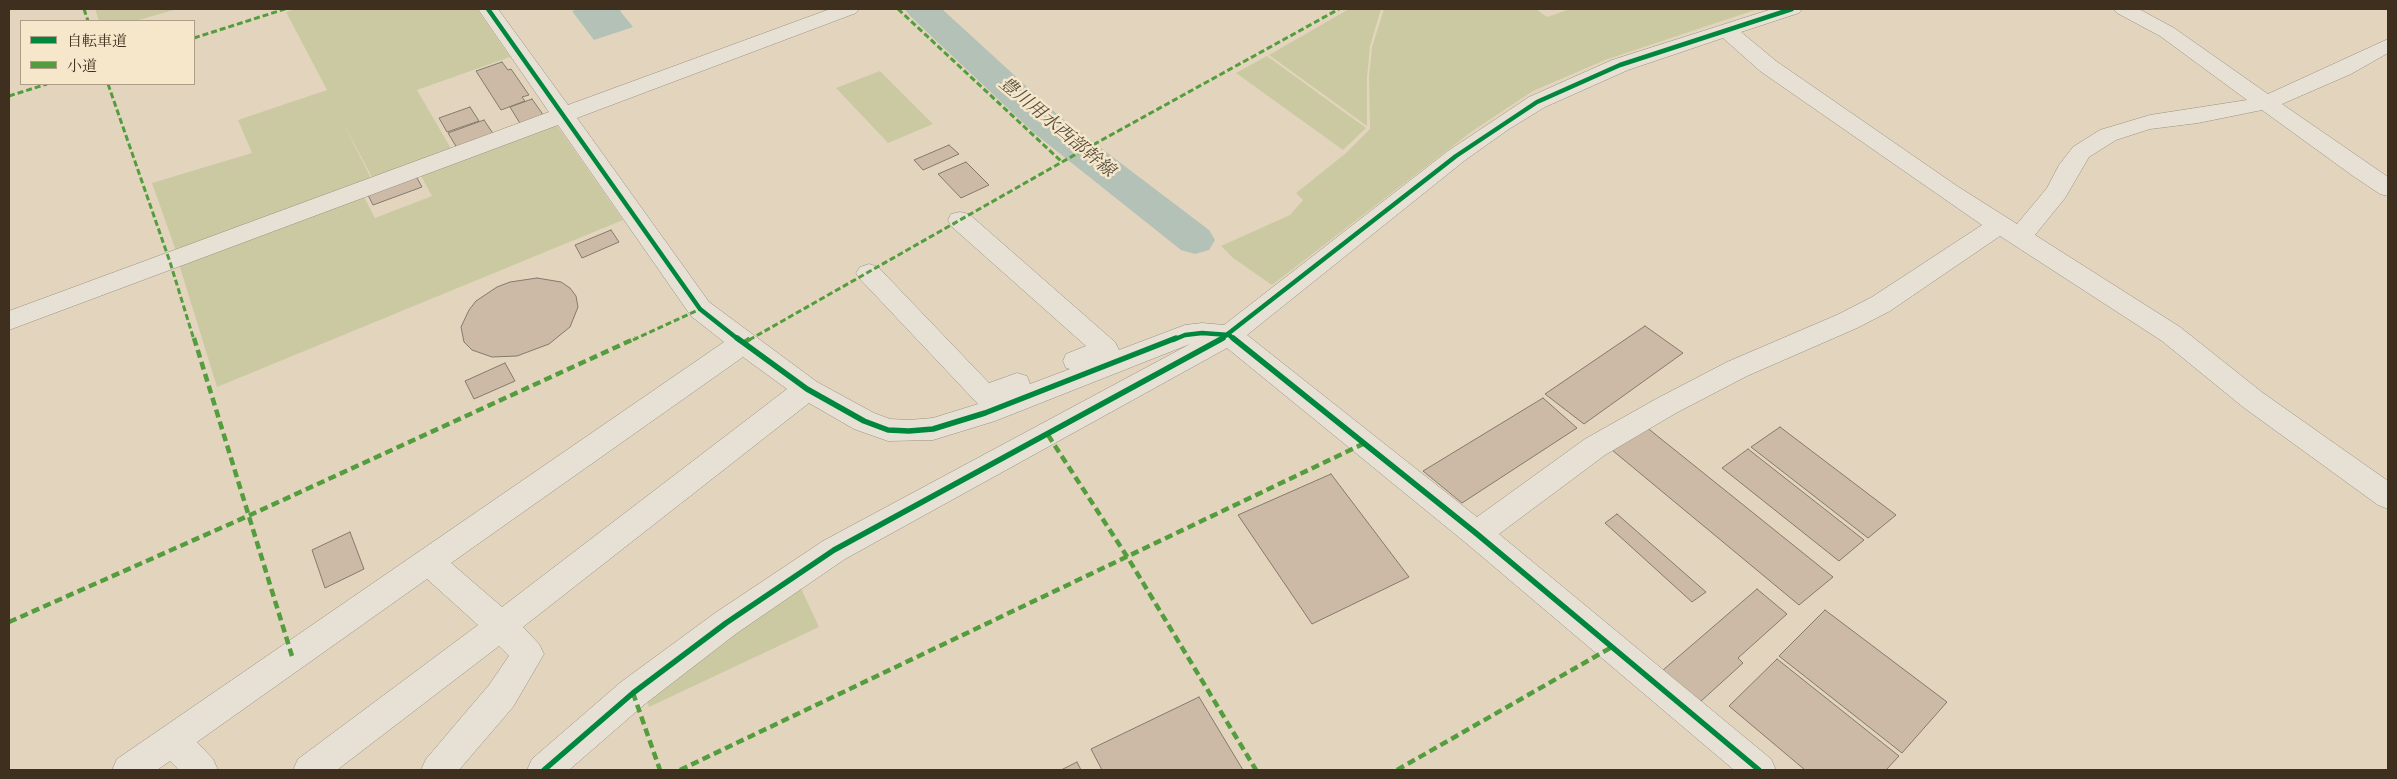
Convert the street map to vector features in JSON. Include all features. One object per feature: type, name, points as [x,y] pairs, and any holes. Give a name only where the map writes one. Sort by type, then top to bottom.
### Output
[{"type":"street","points":[[488,9],[700,309],[807,389],[864,421],[888,430],[933,429],[984,413],[1184,335],[1202,333],[1229,336],[1477,534],[1759,770]]},
{"type":"street","points":[[9,321],[563,117],[849,9]]},
{"type":"street","points":[[544,770],[633,693],[726,623],[834,550],[1229,336],[1456,156],[1530,107],[1570,86],[1620,65],[1792,9]]},
{"type":"street","points":[[2124,9],[2167,32],[2388,188]]},
{"type":"street","points":[[1726,30],[1768,66],[2009,231],[2171,334],[2253,400],[2388,497]]},
{"type":"street","points":[[1477,534],[1595,447],[1666,406],[1737,369],[1848,321],[2009,231],[2057,192],[2071,165],[2081,152],[2108,135],[2150,122],[2198,116],[2265,103],[2343,69],[2388,44]]},
{"type":"street","points":[[869,273],[985,396],[1106,349],[960,220]]},
{"type":"street","points":[[129,770],[743,343]]},
{"type":"street","points":[[310,770],[501,626],[807,389]]},
{"type":"street","points":[[428,562],[501,626],[528,654],[501,696],[438,770]]},
{"type":"street","points":[[172,740],[201,770]]},
{"type":"shaded area","points":[[95,9],[177,9],[138,20],[99,20]]},
{"type":"shaded area","points":[[296,9],[477,9],[510,57],[417,90],[453,152],[374,181],[340,117],[373,182],[177,254],[152,183],[252,153],[238,120],[327,90],[286,12]]},
{"type":"shaded area","points":[[580,9],[625,9],[620,11],[633,27],[594,40],[572,11]]},
{"type":"shaded area","points":[[1349,9],[1381,9],[1370,46],[1367,78],[1367,126],[1269,55]]},
{"type":"shaded area","points":[[1384,9],[1536,9],[1547,17],[1570,9],[1758,9],[1605,60],[1533,91],[1471,132],[1272,285],[1233,258],[1221,246],[1290,215],[1303,200],[1296,193],[1346,153],[1370,129],[1369,77],[1372,47]]},
{"type":"shaded area","points":[[1267,56],[1366,128],[1343,150],[1236,73]]},
{"type":"shaded area","points":[[880,71],[933,124],[888,143],[836,88]]},
{"type":"shaded area","points":[[556,124],[623,220],[217,387],[179,264],[363,195],[375,218],[432,196],[420,174]]},
{"type":"shaded area","points":[[800,586],[819,627],[649,707],[647,701],[685,668]]},
{"type":"building","points":[[502,62],[508,70],[511,69],[529,95],[522,97],[525,101],[501,110],[476,71]]},
{"type":"building","points":[[532,99],[544,116],[521,125],[510,107]]},
{"type":"building","points":[[470,107],[479,121],[447,132],[439,118]]},
{"type":"building","points":[[484,120],[494,135],[457,148],[448,133]]},
{"type":"building","points":[[949,145],[959,154],[923,170],[914,160]]},
{"type":"building","points":[[966,162],[989,185],[961,198],[938,174]]},
{"type":"building","points":[[416,176],[422,187],[373,205],[368,195]]},
{"type":"building","points":[[611,230],[619,242],[582,258],[575,245]]},
{"type":"building","points":[[537,278],[561,282],[570,288],[576,296],[578,307],[570,327],[549,344],[517,356],[492,357],[472,350],[464,342],[461,327],[469,310],[476,301],[497,287],[510,282]]},
{"type":"building","points":[[1645,326],[1683,353],[1584,424],[1545,394]]},
{"type":"building","points":[[505,363],[515,381],[474,399],[465,381]]},
{"type":"building","points":[[1543,398],[1577,428],[1462,503],[1423,471]]},
{"type":"building","points":[[1640,422],[1833,577],[1799,605],[1606,445]]},
{"type":"building","points":[[1780,427],[1896,515],[1868,538],[1751,447]]},
{"type":"building","points":[[1748,449],[1864,540],[1839,561],[1722,468]]},
{"type":"building","points":[[1331,474],[1409,577],[1312,624],[1238,515]]},
{"type":"building","points":[[1617,514],[1706,592],[1692,602],[1605,523]]},
{"type":"building","points":[[350,532],[364,569],[325,588],[312,550]]},
{"type":"building","points":[[1757,589],[1787,614],[1738,658],[1743,663],[1700,702],[1663,670]]},
{"type":"building","points":[[1825,610],[1947,702],[1902,753],[1779,656]]},
{"type":"building","points":[[1777,659],[1899,756],[1886,770],[1805,770],[1729,706]]},
{"type":"building","points":[[1199,697],[1243,770],[1102,770],[1091,749]]},
{"type":"building","points":[[1077,762],[1081,770],[1061,770]]},
{"type":"waterway","name":"豊川用水西部幹線","points":[[922,9],[1047,125],[1195,240]]},
{"type":"marked path","points":[[84,9],[88,20]]},
{"type":"marked path","points":[[195,38],[285,9]]},
{"type":"marked path","points":[[898,9],[1062,162]]},
{"type":"marked path","points":[[743,343],[1062,162],[1339,9]]},
{"type":"marked path","points":[[9,96],[44,85]]},
{"type":"marked path","points":[[108,85],[170,262],[292,656]]},
{"type":"marked path","points":[[9,622],[248,516],[700,309]]},
{"type":"marked path","points":[[1048,435],[1128,558],[1256,770]]},
{"type":"marked path","points":[[680,770],[1365,443]]},
{"type":"marked path","points":[[1397,770],[1612,647]]},
{"type":"marked path","points":[[633,693],[660,770]]},
{"type":"cycle path","points":[[488,9],[700,309],[807,389],[864,421],[888,430],[933,429],[985,413],[1185,335],[1202,333],[1229,335],[1477,534],[1759,770]]},
{"type":"cycle path","points":[[544,770],[633,693],[726,623],[834,550],[1229,335],[1456,156],[1501,124],[1537,102],[1620,65],[1792,9]]}]
